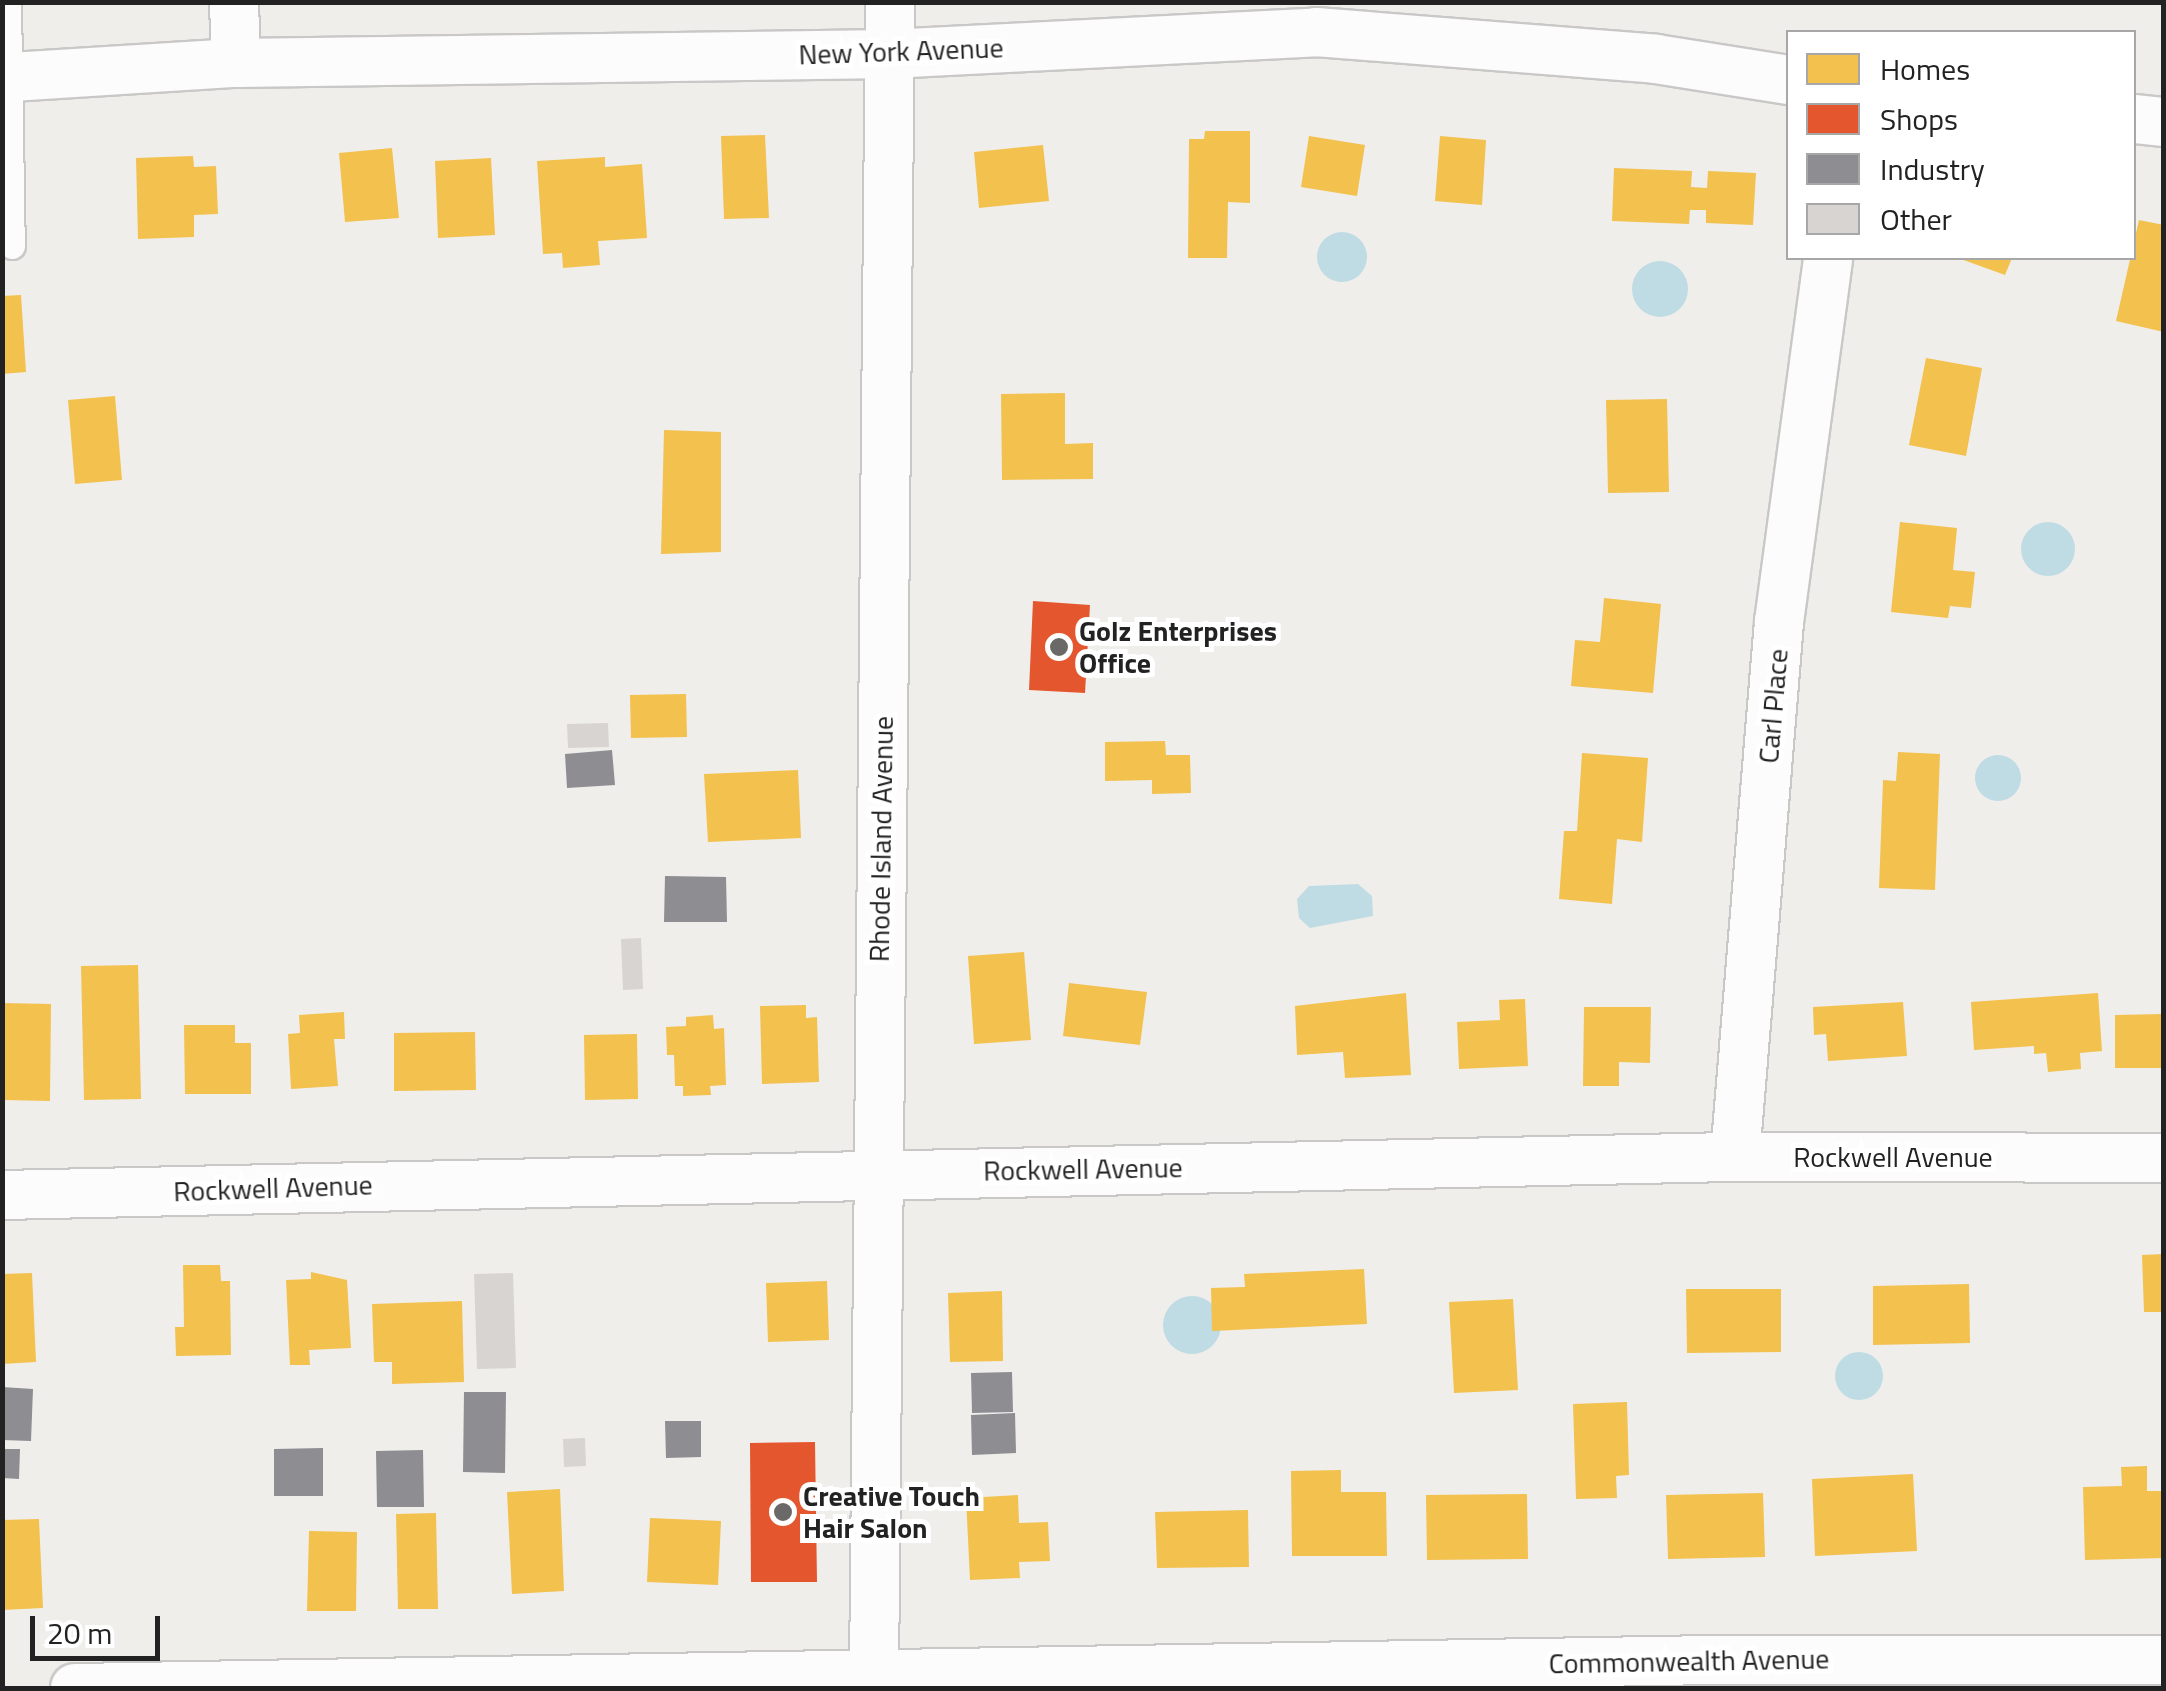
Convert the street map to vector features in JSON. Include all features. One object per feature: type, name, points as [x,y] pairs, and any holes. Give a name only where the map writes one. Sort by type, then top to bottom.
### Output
[{"type":"street","points":[[234,2],[236,62]]},
{"type":"street","name":"Rhode Island Avenue","points":[[874,1675],[890,2]]},
{"type":"street","name":"New York Avenue","points":[[11,77],[236,62],[889,54],[1316,32],[1656,59],[1786,80]]},
{"type":"street","points":[[2136,119],[2164,122]]},
{"type":"street","name":"Carl Place","points":[[1735,1157],[1779,622],[1828,260]]},
{"type":"street","name":"Rockwell Avenue","points":[[2,1196],[878,1172],[1735,1157],[2164,1158]]},
{"type":"street","name":"Commonwealth Avenue","points":[[74,1688],[2164,1660]]},
{"type":"lane","points":[[8,2],[12,246]]},
{"type":"water","points":[[1342,232],[1359,240],[1367,257],[1359,274],[1342,282],[1325,274],[1317,257],[1325,240]]},
{"type":"water","points":[[1660,261],[1680,269],[1688,289],[1680,309],[1660,317],[1640,309],[1632,289],[1640,269]]},
{"type":"water","points":[[2048,522],[2067,530],[2075,549],[2067,568],[2048,576],[2029,568],[2021,549],[2029,530]]},
{"type":"water","points":[[1998,755],[2015,761],[2021,778],[2015,795],[1998,801],[1981,795],[1975,778],[1981,761]]},
{"type":"water","points":[[1358,884],[1372,896],[1373,916],[1310,928],[1299,918],[1297,899],[1309,886]]},
{"type":"water","points":[[1192,1296],[1213,1304],[1221,1325],[1213,1346],[1192,1354],[1171,1346],[1163,1325],[1171,1304]]},
{"type":"water","points":[[1859,1352],[1876,1359],[1883,1376],[1876,1393],[1859,1400],[1842,1393],[1835,1376],[1842,1359]]},
{"type":"building: Homes","points":[[1205,131],[1250,131],[1250,203],[1228,202],[1227,258],[1188,258],[1189,139],[1204,139]]},
{"type":"building: Homes","points":[[765,135],[769,218],[724,219],[721,136]]},
{"type":"building: Homes","points":[[1309,136],[1365,145],[1357,196],[1301,187]]},
{"type":"building: Homes","points":[[1440,136],[1486,140],[1482,205],[1435,201]]},
{"type":"building: Homes","points":[[1043,145],[1049,201],[979,208],[974,152]]},
{"type":"building: Homes","points":[[392,148],[399,218],[345,222],[339,153]]},
{"type":"building: Homes","points":[[193,156],[194,167],[216,166],[218,214],[194,215],[194,237],[138,239],[136,158]]},
{"type":"building: Homes","points":[[605,157],[605,167],[642,164],[647,238],[598,241],[600,265],[563,268],[562,253],[543,254],[537,161]]},
{"type":"building: Homes","points":[[491,158],[495,235],[438,238],[435,161]]},
{"type":"building: Homes","points":[[1614,168],[1692,171],[1691,187],[1707,188],[1708,171],[1756,173],[1753,225],[1706,223],[1706,210],[1690,210],[1689,224],[1612,221]]},
{"type":"building: Homes","points":[[2139,220],[2164,225],[2164,332],[2116,321],[2130,260],[2136,260]]},
{"type":"building: Homes","points":[[1964,260],[2011,260],[2005,275]]},
{"type":"building: Homes","points":[[21,295],[26,372],[2,374],[2,296]]},
{"type":"building: Homes","points":[[1926,358],[1982,368],[1966,456],[1909,445]]},
{"type":"building: Homes","points":[[1065,393],[1065,444],[1093,443],[1093,479],[1002,480],[1001,394]]},
{"type":"building: Homes","points":[[115,396],[122,480],[75,484],[68,400]]},
{"type":"building: Homes","points":[[1667,399],[1669,492],[1608,493],[1606,400]]},
{"type":"building: Homes","points":[[664,430],[721,432],[721,552],[661,554]]},
{"type":"building: Homes","points":[[1900,522],[1957,528],[1953,570],[1975,572],[1971,608],[1950,606],[1948,618],[1891,612]]},
{"type":"building: Homes","points":[[1604,598],[1661,604],[1653,693],[1571,686],[1575,640],[1600,642]]},
{"type":"building: Homes","points":[[686,694],[687,737],[631,738],[630,695]]},
{"type":"building: Homes","points":[[1165,741],[1166,755],[1190,755],[1191,793],[1152,794],[1152,780],[1105,781],[1105,742]]},
{"type":"building: Homes","points":[[1898,752],[1940,754],[1935,890],[1879,888],[1883,780],[1896,781]]},
{"type":"building: Homes","points":[[1582,753],[1648,758],[1642,842],[1617,839],[1612,904],[1559,899],[1564,831],[1577,831]]},
{"type":"building: Homes","points":[[798,770],[801,838],[708,842],[704,774]]},
{"type":"building: Homes","points":[[1024,952],[1031,1040],[974,1044],[968,956]]},
{"type":"building: Homes","points":[[138,965],[141,1099],[84,1100],[81,966]]},
{"type":"building: Homes","points":[[1069,983],[1147,992],[1140,1045],[1063,1036]]},
{"type":"building: Homes","points":[[1406,993],[1411,1075],[1345,1078],[1343,1052],[1297,1055],[1295,1006]]},
{"type":"building: Homes","points":[[2098,993],[2102,1051],[2080,1053],[2081,1069],[2048,1072],[2046,1053],[2034,1054],[2034,1046],[1974,1050],[1971,1002]]},
{"type":"building: Homes","points":[[1525,999],[1528,1066],[1459,1069],[1457,1022],[1500,1020],[1499,1000]]},
{"type":"building: Homes","points":[[1903,1002],[1907,1056],[1828,1061],[1826,1034],[1814,1035],[1813,1007]]},
{"type":"building: Homes","points":[[2,1003],[51,1004],[50,1101],[2,1100]]},
{"type":"building: Homes","points":[[806,1005],[806,1018],[817,1017],[819,1082],[762,1084],[760,1006]]},
{"type":"building: Homes","points":[[1584,1007],[1651,1007],[1650,1063],[1619,1062],[1619,1086],[1583,1086]]},
{"type":"building: Homes","points":[[344,1012],[345,1039],[334,1039],[338,1086],[291,1089],[288,1034],[300,1033],[299,1015]]},
{"type":"building: Homes","points":[[2164,1014],[2164,1068],[2115,1068],[2115,1015]]},
{"type":"building: Homes","points":[[713,1015],[714,1029],[724,1028],[726,1085],[710,1086],[711,1095],[683,1096],[683,1086],[675,1086],[674,1055],[667,1055],[666,1027],[686,1026],[686,1017]]},
{"type":"building: Homes","points":[[184,1025],[235,1025],[235,1043],[251,1043],[251,1094],[185,1094]]},
{"type":"building: Homes","points":[[475,1032],[476,1090],[394,1091],[394,1033]]},
{"type":"building: Homes","points":[[637,1034],[638,1099],[585,1100],[584,1035]]},
{"type":"building: Homes","points":[[2164,1254],[2164,1312],[2144,1312],[2142,1255]]},
{"type":"building: Homes","points":[[183,1265],[220,1265],[221,1281],[230,1281],[231,1355],[176,1356],[175,1327],[184,1327]]},
{"type":"building: Homes","points":[[1364,1269],[1367,1324],[1212,1331],[1211,1288],[1245,1287],[1244,1274]]},
{"type":"building: Homes","points":[[311,1272],[347,1280],[351,1348],[309,1350],[310,1365],[290,1365],[286,1280],[311,1279]]},
{"type":"building: Homes","points":[[32,1273],[36,1362],[2,1364],[2,1274]]},
{"type":"building: Homes","points":[[827,1281],[829,1340],[768,1342],[766,1283]]},
{"type":"building: Homes","points":[[1969,1284],[1970,1343],[1873,1345],[1873,1286]]},
{"type":"building: Homes","points":[[1686,1289],[1781,1289],[1781,1352],[1687,1353]]},
{"type":"building: Homes","points":[[1002,1291],[1003,1361],[950,1362],[948,1293]]},
{"type":"building: Homes","points":[[1513,1299],[1518,1390],[1454,1393],[1449,1302]]},
{"type":"building: Homes","points":[[462,1301],[464,1382],[392,1384],[392,1362],[374,1362],[372,1304]]},
{"type":"building: Homes","points":[[1627,1402],[1629,1475],[1616,1476],[1617,1498],[1576,1499],[1573,1404]]},
{"type":"building: Homes","points":[[2147,1466],[2147,1491],[2164,1491],[2164,1558],[2085,1560],[2083,1487],[2122,1486],[2121,1467]]},
{"type":"building: Homes","points":[[1341,1470],[1341,1492],[1386,1492],[1387,1556],[1292,1556],[1291,1471]]},
{"type":"building: Homes","points":[[1913,1474],[1917,1551],[1815,1556],[1812,1479]]},
{"type":"building: Homes","points":[[560,1489],[564,1591],[512,1594],[507,1492]]},
{"type":"building: Homes","points":[[1763,1493],[1765,1557],[1668,1559],[1666,1495]]},
{"type":"building: Homes","points":[[1527,1494],[1528,1559],[1427,1560],[1426,1495]]},
{"type":"building: Homes","points":[[1018,1495],[1019,1523],[1048,1522],[1050,1561],[1019,1562],[1020,1578],[970,1580],[966,1498]]},
{"type":"building: Homes","points":[[1248,1510],[1249,1567],[1157,1568],[1155,1512]]},
{"type":"building: Homes","points":[[436,1513],[438,1609],[398,1609],[396,1514]]},
{"type":"building: Homes","points":[[650,1518],[721,1521],[718,1585],[647,1582]]},
{"type":"building: Homes","points":[[39,1519],[43,1608],[2,1610],[2,1520]]},
{"type":"building: Homes","points":[[309,1531],[357,1532],[356,1611],[307,1611]]},
{"type":"building: Shops","name":"Golz Enterprises Office","points":[[1033,601],[1090,605],[1085,693],[1029,690]]},
{"type":"building: Shops","name":"Creative Touch Hair Salon","points":[[815,1442],[817,1582],[751,1582],[750,1443]]},
{"type":"building: Industry","points":[[612,750],[615,785],[567,788],[565,754]]},
{"type":"building: Industry","points":[[665,876],[726,877],[727,922],[664,922]]},
{"type":"building: Industry","points":[[1012,1372],[1013,1412],[972,1413],[971,1373]]},
{"type":"building: Industry","points":[[2,1387],[33,1389],[31,1441],[2,1440]]},
{"type":"building: Industry","points":[[464,1392],[506,1392],[505,1473],[463,1472]]},
{"type":"building: Industry","points":[[1015,1413],[1016,1453],[972,1455],[971,1415]]},
{"type":"building: Industry","points":[[665,1421],[701,1421],[701,1457],[666,1458]]},
{"type":"building: Industry","points":[[323,1448],[323,1496],[274,1496],[274,1449]]},
{"type":"building: Industry","points":[[2,1449],[20,1449],[19,1479],[2,1478]]},
{"type":"building: Industry","points":[[423,1450],[424,1507],[377,1507],[376,1451]]},
{"type":"building: Other","points":[[608,723],[609,747],[568,748],[567,724]]},
{"type":"building: Other","points":[[641,938],[643,989],[623,990],[621,939]]},
{"type":"building: Other","points":[[513,1273],[516,1368],[477,1369],[474,1274]]},
{"type":"building: Other","points":[[585,1438],[586,1466],[564,1467],[563,1439]]},
{"type":"place","name":"Golz Enterprises Office","points":[[1059,647]]},
{"type":"place","name":"Creative Touch Hair Salon","points":[[783,1512]]}]
